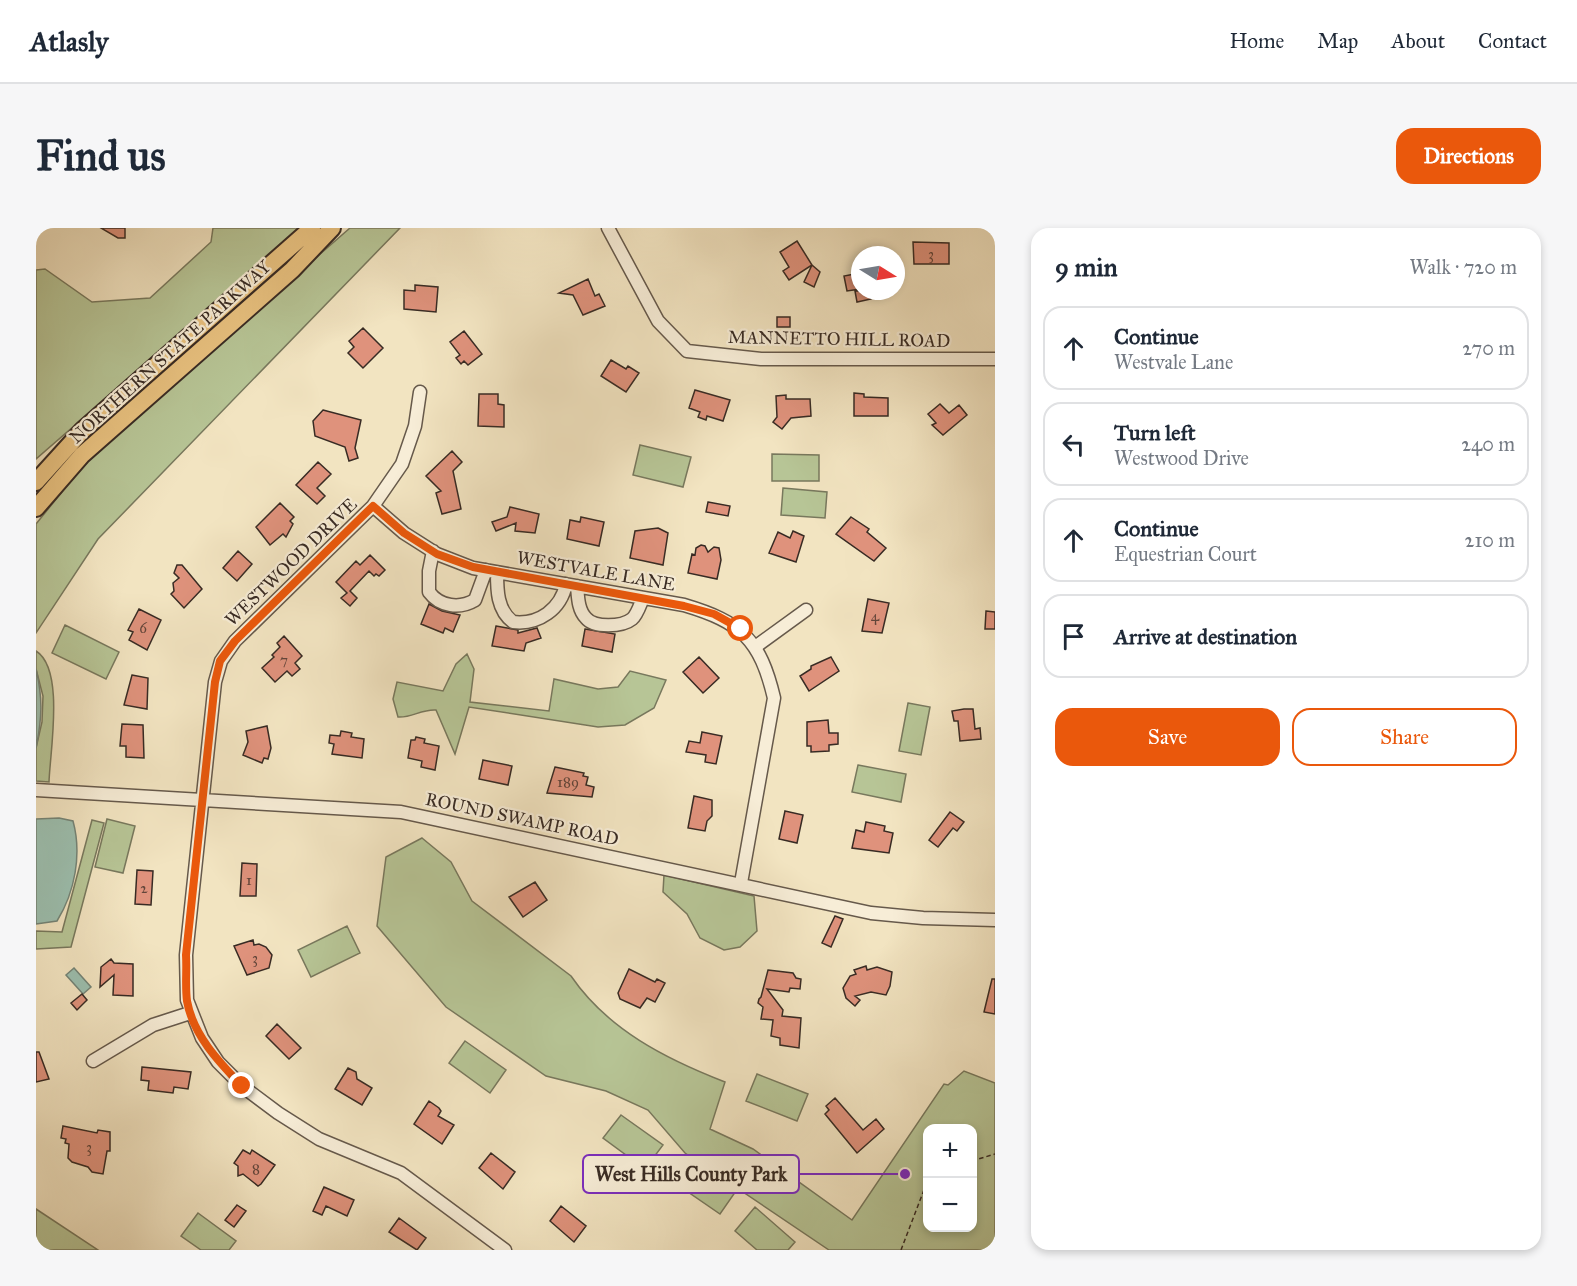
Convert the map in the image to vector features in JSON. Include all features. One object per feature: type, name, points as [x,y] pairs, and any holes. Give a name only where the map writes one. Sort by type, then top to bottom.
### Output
[{"type":"highway","name":"NORTHERN STATE PARKWAY","points":[[36,482],[83,430],[312,228]]},
{"type":"highway","name":"NORTHERN STATE PARKWAY","points":[[36,508],[82,455],[292,270],[332,228]]},
{"type":"highway","points":[[36,467],[83,430]]},
{"type":"street","name":"MANNETTO HILL ROAD","points":[[608,228],[658,321],[687,351],[762,359],[995,359]]},
{"type":"street","name":"WESTWOOD DRIVE","points":[[420,392],[415,426],[402,464],[373,506],[235,641],[220,661],[215,682],[186,955],[187,1000],[190,1013],[202,1038],[218,1062],[260,1100],[319,1139],[401,1173],[505,1250]]},
{"type":"street","name":"WESTVALE LANE","points":[[373,506],[404,533],[433,551],[491,571],[643,598],[714,614],[741,629],[755,647],[768,675],[774,698],[741,883]]},
{"type":"street","points":[[433,551],[429,571],[429,592],[444,604],[457,606],[475,600],[491,571]]},
{"type":"street","points":[[491,571],[502,609],[513,622],[525,623],[555,608],[572,585]]},
{"type":"street","points":[[572,585],[586,619],[593,623],[624,624],[632,619],[643,598]]},
{"type":"street","points":[[755,647],[806,610]]},
{"type":"street","name":"ROUND SWAMP ROAD","points":[[36,790],[400,812],[896,916],[995,920]]},
{"type":"street","points":[[93,1061],[153,1025],[190,1013]]},
{"type":"path","points":[[977,1159],[995,1154]]},
{"type":"path","points":[[901,1250],[923,1192]]},
{"type":"shaded area","points":[[213,228],[302,228],[36,459],[36,270],[45,269],[92,302],[150,298],[211,242]]},
{"type":"shaded area","points":[[350,228],[400,228],[98,539],[36,633],[36,524],[78,472],[120,428]]},
{"type":"shaded area","points":[[640,445],[691,457],[683,487],[633,475]]},
{"type":"shaded area","points":[[772,454],[819,455],[819,481],[772,481]]},
{"type":"shaded area","points":[[783,488],[827,492],[825,518],[781,515]]},
{"type":"shaded area","points":[[65,625],[119,652],[106,679],[52,653]]},
{"type":"shaded area","points":[[36,651],[45,661],[53,692],[54,712],[49,782],[36,781],[36,748],[42,722],[43,696],[36,669]]},
{"type":"shaded area","points":[[467,654],[474,669],[470,702],[549,711],[554,679],[598,689],[618,687],[630,671],[666,680],[654,708],[625,725],[598,727],[469,707],[455,754],[436,710],[398,717],[393,699],[397,682],[443,691],[456,664]]},
{"type":"shaded area","points":[[36,669],[41,708],[36,748]]},
{"type":"shaded area","points":[[908,703],[930,707],[921,755],[899,751]]},
{"type":"shaded area","points":[[858,765],[906,774],[901,802],[852,792]]},
{"type":"shaded area","points":[[59,818],[73,821],[77,846],[75,872],[68,898],[57,921],[36,924],[36,819]]},
{"type":"shaded area","points":[[107,819],[135,826],[123,873],[95,867]]},
{"type":"shaded area","points":[[92,820],[104,823],[71,947],[36,949],[36,931],[62,932]]},
{"type":"shaded area","points":[[422,838],[451,862],[472,901],[571,976],[602,1012],[620,1027],[660,1053],[725,1082],[710,1129],[753,1149],[852,1220],[944,1084],[948,1085],[964,1071],[995,1083],[995,1250],[829,1250],[685,1153],[648,1110],[606,1091],[546,1076],[446,1007],[377,926],[386,857]]},
{"type":"shaded area","points":[[664,875],[754,896],[757,931],[740,947],[724,950],[700,938],[687,914],[663,892]]},
{"type":"shaded area","points":[[347,926],[360,953],[311,977],[298,950]]},
{"type":"shaded area","points":[[74,968],[91,987],[83,994],[66,975]]},
{"type":"shaded area","points":[[465,1041],[506,1070],[490,1093],[449,1063]]},
{"type":"shaded area","points":[[757,1074],[808,1094],[797,1121],[746,1101]]},
{"type":"shaded area","points":[[621,1115],[663,1145],[645,1169],[603,1138]]},
{"type":"shaded area","points":[[692,1159],[736,1191],[720,1214],[675,1183]]},
{"type":"shaded area","points":[[755,1207],[795,1242],[788,1250],[757,1250],[735,1231]]},
{"type":"shaded area","points":[[36,1209],[98,1250],[36,1250]]},
{"type":"shaded area","points":[[198,1213],[236,1241],[229,1250],[201,1250],[181,1236]]},
{"type":"building","points":[[101,228],[125,228],[125,238],[118,238]]},
{"type":"building","points":[[797,241],[812,265],[789,280],[783,271],[789,267],[780,252]]},
{"type":"building","points":[[913,242],[949,243],[949,264],[914,264]]},
{"type":"building","points":[[812,265],[820,272],[814,287],[804,282]]},
{"type":"building","points":[[851,275],[851,290],[847,291],[844,276]]},
{"type":"building","points":[[588,279],[595,296],[599,294],[605,306],[583,315],[573,295],[559,293]]},
{"type":"building","points":[[415,285],[438,287],[436,312],[404,309],[404,290],[415,291]]},
{"type":"building","points":[[777,317],[790,317],[790,327],[777,327]]},
{"type":"building","points":[[363,328],[383,348],[363,368],[348,353],[354,347],[349,341]]},
{"type":"building","points":[[464,331],[482,354],[468,365],[464,361],[461,364],[456,358],[460,355],[450,342]]},
{"type":"building","points":[[611,360],[626,369],[628,366],[639,373],[626,392],[601,376]]},
{"type":"building","points":[[695,390],[730,400],[723,421],[707,416],[706,420],[698,417],[700,412],[689,408]]},
{"type":"building","points":[[854,393],[864,394],[864,397],[888,398],[888,416],[854,416]]},
{"type":"building","points":[[479,394],[498,394],[498,404],[504,405],[504,427],[478,426]]},
{"type":"building","points":[[786,395],[786,399],[810,399],[811,416],[791,418],[782,429],[773,422],[777,417],[776,396]]},
{"type":"building","points":[[940,404],[949,413],[959,405],[967,415],[943,435],[932,425],[936,423],[928,414]]},
{"type":"building","points":[[323,410],[361,420],[355,448],[358,458],[349,461],[345,447],[315,436],[313,421]]},
{"type":"building","points":[[452,451],[462,462],[453,471],[461,509],[442,514],[436,493],[441,491],[426,476]]},
{"type":"building","points":[[318,462],[331,474],[317,488],[325,496],[317,504],[296,485]]},
{"type":"building","points":[[708,502],[730,506],[728,516],[706,512]]},
{"type":"building","points":[[280,503],[294,517],[290,521],[293,524],[286,537],[283,534],[270,545],[256,527]]},
{"type":"building","points":[[510,507],[539,514],[535,533],[515,531],[516,523],[496,531],[492,522],[507,517]]},
{"type":"building","points":[[581,517],[604,522],[599,546],[567,539],[570,520],[580,522]]},
{"type":"building","points":[[851,517],[869,529],[867,532],[886,548],[874,561],[836,534]]},
{"type":"building","points":[[658,528],[668,533],[663,565],[630,558],[635,531]]},
{"type":"building","points":[[793,531],[804,536],[796,562],[769,553],[778,532],[790,538]]},
{"type":"building","points":[[701,545],[705,546],[708,552],[714,547],[719,548],[721,560],[717,579],[688,573],[692,554],[695,555],[696,548]]},
{"type":"building","points":[[238,551],[252,564],[237,581],[223,568]]},
{"type":"building","points":[[370,555],[385,570],[379,576],[376,574],[374,576],[369,571],[350,591],[357,598],[350,606],[341,598],[347,593],[336,582],[356,561],[360,565]]},
{"type":"building","points":[[177,565],[182,565],[202,589],[184,608],[171,594],[174,591],[173,583],[179,578],[174,573]]},
{"type":"building","points":[[868,599],[889,603],[882,633],[862,631]]},
{"type":"building","points":[[429,604],[442,611],[460,615],[453,632],[445,628],[443,633],[421,624]]},
{"type":"building","points":[[139,609],[161,620],[147,650],[129,640],[133,632],[128,630]]},
{"type":"building","points":[[986,611],[995,612],[995,629],[985,629]]},
{"type":"building","points":[[496,626],[518,630],[518,633],[537,628],[541,638],[526,643],[524,651],[492,646]]},
{"type":"building","points":[[585,629],[615,634],[612,652],[582,646]]},
{"type":"building","points":[[284,636],[302,656],[295,663],[300,669],[292,676],[287,671],[275,682],[262,668],[274,657],[272,655],[280,647],[277,643]]},
{"type":"building","points":[[699,657],[719,678],[703,693],[683,672]]},
{"type":"building","points":[[831,657],[839,671],[809,691],[800,676],[811,669],[811,666]]},
{"type":"building","points":[[132,675],[148,678],[147,709],[124,705]]},
{"type":"building","points":[[973,709],[975,729],[980,728],[981,739],[960,741],[958,721],[954,721],[952,711]]},
{"type":"building","points":[[828,720],[829,733],[838,733],[838,744],[829,745],[829,751],[811,752],[811,746],[807,746],[807,722]]},
{"type":"building","points":[[122,724],[143,725],[144,758],[126,757],[126,746],[120,746]]},
{"type":"building","points":[[267,726],[271,748],[268,759],[264,758],[262,763],[243,755],[248,742],[246,731]]},
{"type":"building","points":[[341,731],[352,733],[351,737],[364,739],[362,758],[332,754],[334,744],[329,743],[330,735],[340,736]]},
{"type":"building","points":[[702,732],[722,736],[716,764],[705,762],[706,755],[686,752],[689,741],[700,743]]},
{"type":"building","points":[[416,737],[425,739],[424,743],[439,746],[435,770],[421,767],[422,761],[408,758],[411,740],[415,740]]},
{"type":"building","points":[[483,760],[512,766],[508,785],[479,779]]},
{"type":"building","points":[[555,767],[584,773],[583,776],[588,777],[586,785],[594,787],[592,797],[547,793]]},
{"type":"building","points":[[694,796],[712,800],[712,816],[707,821],[705,831],[688,828]]},
{"type":"building","points":[[785,811],[803,815],[797,843],[779,839]]},
{"type":"building","points":[[950,812],[964,822],[957,831],[953,828],[938,847],[929,840]]},
{"type":"building","points":[[866,822],[885,826],[884,831],[893,833],[889,853],[852,848],[856,830],[864,832]]},
{"type":"building","points":[[242,863],[257,864],[256,896],[240,896]]},
{"type":"building","points":[[137,870],[153,871],[151,905],[135,904]]},
{"type":"building","points":[[535,882],[547,900],[523,917],[509,897]]},
{"type":"building","points":[[835,916],[843,919],[831,947],[822,943]]},
{"type":"building","points":[[253,940],[254,945],[259,944],[266,947],[272,955],[269,968],[247,975],[234,946]]},
{"type":"building","points":[[111,959],[114,963],[133,964],[133,996],[113,995],[114,975],[100,987],[101,967]]},
{"type":"building","points":[[866,966],[867,970],[877,967],[892,972],[890,986],[886,995],[871,992],[855,996],[860,1000],[855,1006],[846,998],[843,988],[850,976],[856,974],[854,970]]},
{"type":"building","points":[[629,969],[655,982],[657,979],[665,983],[655,1002],[647,998],[640,1008],[620,999],[618,993]]},
{"type":"building","points":[[768,970],[793,973],[796,978],[801,979],[800,989],[790,988],[789,992],[767,989],[783,1010],[782,1016],[801,1018],[799,1048],[780,1045],[780,1038],[771,1036],[773,1020],[761,1019],[763,1007],[758,1003]]},
{"type":"building","points":[[992,979],[995,979],[995,1014],[984,1012]]},
{"type":"building","points":[[82,994],[87,1000],[77,1010],[71,1003]]},
{"type":"building","points":[[277,1024],[301,1048],[289,1059],[266,1036]]},
{"type":"building","points":[[36,1052],[39,1052],[49,1079],[36,1082]]},
{"type":"building","points":[[142,1067],[191,1072],[188,1089],[174,1087],[173,1093],[148,1090],[149,1081],[141,1080]]},
{"type":"building","points":[[348,1068],[356,1072],[357,1079],[372,1088],[362,1105],[335,1089]]},
{"type":"building","points":[[835,1098],[863,1130],[876,1119],[884,1129],[857,1153],[825,1114],[829,1110],[826,1106]]},
{"type":"building","points":[[429,1101],[441,1111],[438,1116],[454,1125],[442,1144],[414,1124]]},
{"type":"building","points":[[63,1126],[97,1133],[98,1130],[110,1132],[110,1151],[107,1151],[103,1174],[92,1172],[88,1167],[72,1162],[68,1158],[69,1144],[65,1143],[66,1139],[61,1138]]},
{"type":"building","points":[[243,1150],[250,1154],[252,1150],[275,1165],[258,1186],[243,1174],[238,1176],[238,1166],[234,1163]]},
{"type":"building","points":[[491,1153],[515,1172],[503,1189],[479,1168]]},
{"type":"building","points":[[324,1187],[354,1200],[347,1216],[326,1206],[322,1215],[313,1211]]},
{"type":"building","points":[[237,1205],[246,1211],[234,1227],[225,1220]]},
{"type":"building","points":[[561,1206],[586,1226],[574,1242],[550,1221]]},
{"type":"building","points":[[399,1218],[426,1238],[417,1250],[389,1232]]},
{"type":"place","name":"West Hills County Park","points":[[905,1174]]},
{"type":"route","points":[[242,1086],[218,1062],[202,1038],[190,1013],[187,1000],[186,955],[215,682],[220,661],[235,641],[373,506],[404,533],[437,554],[473,567],[684,606],[714,614],[741,629]]}]
